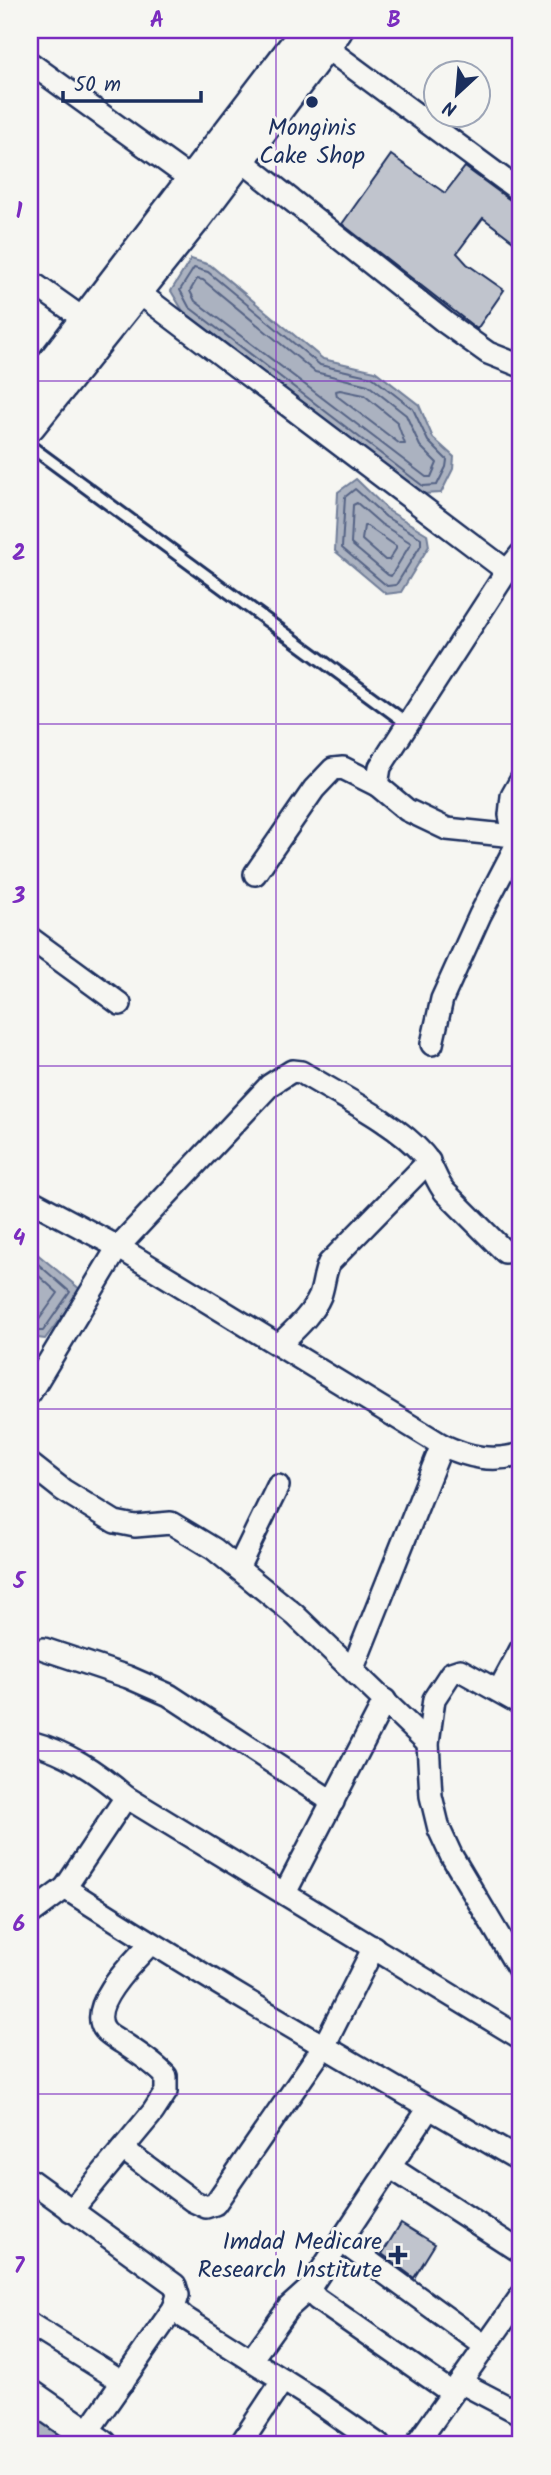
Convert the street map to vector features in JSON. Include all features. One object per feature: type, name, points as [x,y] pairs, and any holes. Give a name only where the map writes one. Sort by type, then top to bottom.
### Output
[{"type":"main road","points":[[30,392],[85,320],[127,284],[323,35]]},
{"type":"main road","points":[[30,425],[127,284],[192,180],[230,151]]},
{"type":"main road","points":[[30,2395],[94,2440]]},
{"type":"street","points":[[323,35],[521,192]]},
{"type":"street","points":[[30,63],[192,180]]},
{"type":"street","points":[[230,151],[446,324],[488,353],[521,366]]},
{"type":"street","points":[[30,281],[85,320]]},
{"type":"street","points":[[127,284],[507,571]]},
{"type":"street","points":[[377,785],[380,767],[507,571],[521,554]]},
{"type":"street","points":[[255,874],[314,789],[333,769],[344,768],[377,785],[407,810],[447,829],[517,844]]},
{"type":"street","points":[[432,1044],[442,999],[480,915],[517,844],[510,815],[512,796],[521,780]]},
{"type":"street","points":[[30,938],[120,1004]]},
{"type":"street","points":[[30,1393],[118,1247],[264,1092],[292,1071],[301,1072],[408,1140],[429,1161],[445,1192],[505,1252]]},
{"type":"street","points":[[279,1345],[314,1307],[320,1297],[324,1273],[329,1263],[429,1161]]},
{"type":"street","points":[[30,1200],[118,1247],[442,1445],[463,1455],[481,1458],[521,1457]]},
{"type":"street","points":[[353,1668],[442,1445]]},
{"type":"street","points":[[30,1464],[64,1490],[115,1522],[135,1526],[171,1523],[191,1533],[295,1614],[428,1743]]},
{"type":"street","points":[[238,1568],[278,1486]]},
{"type":"street","points":[[44,1649],[128,1677],[169,1695],[333,1802]]},
{"type":"street","points":[[499,1690],[521,1649]]},
{"type":"street","points":[[521,1703],[460,1670],[451,1673],[434,1699],[428,1743],[431,1796],[439,1829],[469,1887],[521,1972]]},
{"type":"street","points":[[285,1893],[385,1700]]},
{"type":"street","points":[[30,1742],[56,1749],[90,1768],[125,1797],[519,2033]]},
{"type":"street","points":[[30,1914],[65,1888],[125,1797]]},
{"type":"street","points":[[65,1888],[324,2046],[521,2161]]},
{"type":"street","points":[[71,2211],[166,2092],[166,2076],[156,2065],[106,2031],[100,2021],[104,2003],[122,1973],[151,1942]]},
{"type":"street","points":[[123,2149],[193,2201],[206,2207],[215,2204],[324,2046],[374,1947]]},
{"type":"street","points":[[251,2360],[289,2307],[309,2289],[429,2108]]},
{"type":"street","points":[[390,2166],[521,2252]]},
{"type":"street","points":[[30,2180],[175,2284],[178,2295],[174,2308],[123,2382],[94,2440]]},
{"type":"street","points":[[341,2241],[485,2346]]},
{"type":"street","points":[[309,2289],[317,2299],[456,2388],[521,2414]]},
{"type":"street","points":[[416,2445],[521,2297]]},
{"type":"street","points":[[174,2308],[185,2318],[344,2419],[379,2445]]},
{"type":"street","points":[[30,2324],[123,2382]]},
{"type":"street","points":[[240,2445],[283,2381]]},
{"type":"lane","points":[[30,446],[408,724]]},
{"type":"water","points":[[191,259],[210,265],[323,359],[375,371],[419,405],[433,438],[454,457],[453,469],[441,493],[422,494],[183,311],[171,291]]},
{"type":"water","points":[[356,479],[389,511],[427,534],[429,546],[401,592],[386,594],[335,551],[338,492]]},
{"type":"water","points":[[30,1248],[81,1290],[45,1339],[30,1337]]},
{"type":"building","points":[[391,155],[445,193],[465,167],[521,208],[521,247],[483,218],[457,253],[467,264],[504,290],[477,329],[342,224]]},
{"type":"building","points":[[401,2223],[435,2244],[414,2278],[382,2254]]},
{"type":"waterway","points":[[30,2421],[65,2445]]},
{"type":"place","name":"Monginis Cake Shop","points":[[312,102]]},
{"type":"place","name":"Imdad Medicare Research Institute","points":[[398,2255]]}]
